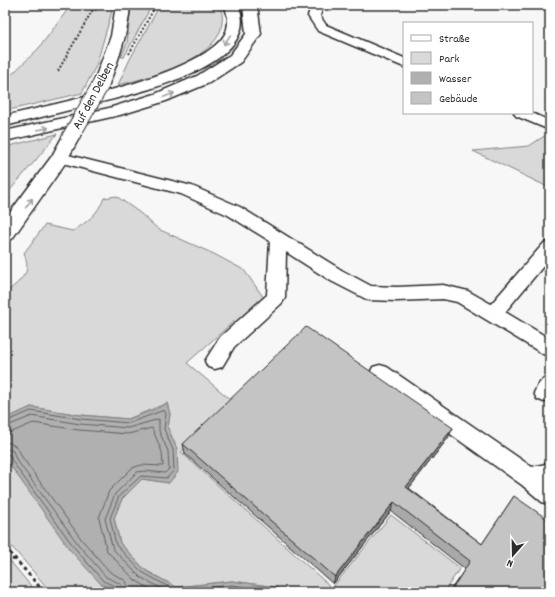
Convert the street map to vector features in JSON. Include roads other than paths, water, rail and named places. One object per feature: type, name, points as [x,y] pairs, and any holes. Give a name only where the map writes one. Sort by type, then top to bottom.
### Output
[{"type":"main road","name":"Auf den Delben","points":[[5,234],[60,158],[101,84],[116,48],[122,23],[123,5]]},
{"type":"main road","points":[[5,121],[92,100],[170,77],[193,67],[226,43],[234,29],[236,22],[236,14],[231,5]]},
{"type":"main road","points":[[5,136],[70,124],[130,108],[170,95],[208,77],[235,59],[250,41],[254,32],[255,22],[254,13],[250,5]]},
{"type":"main road","name":"Auf den Delben","points":[[5,210],[26,183],[70,138]]},
{"type":"street","points":[[317,5],[314,16],[322,28],[403,63]]},
{"type":"street","points":[[523,114],[550,126]]},
{"type":"street","points":[[60,158],[186,190],[234,211],[337,276],[368,293],[397,294],[443,292],[462,296],[550,348]]},
{"type":"street","points":[[215,361],[227,342],[276,298],[278,238]]},
{"type":"street","points":[[493,314],[550,247]]},
{"type":"street","points":[[380,373],[540,475],[550,494]]},
{"type":"water","points":[[167,403],[170,414],[168,428],[177,449],[178,472],[169,483],[142,479],[122,499],[114,518],[120,543],[145,570],[176,587],[232,581],[276,587],[284,592],[119,592],[101,584],[70,550],[8,462],[5,443],[5,419],[31,407],[81,415],[128,419],[156,409]]}]
